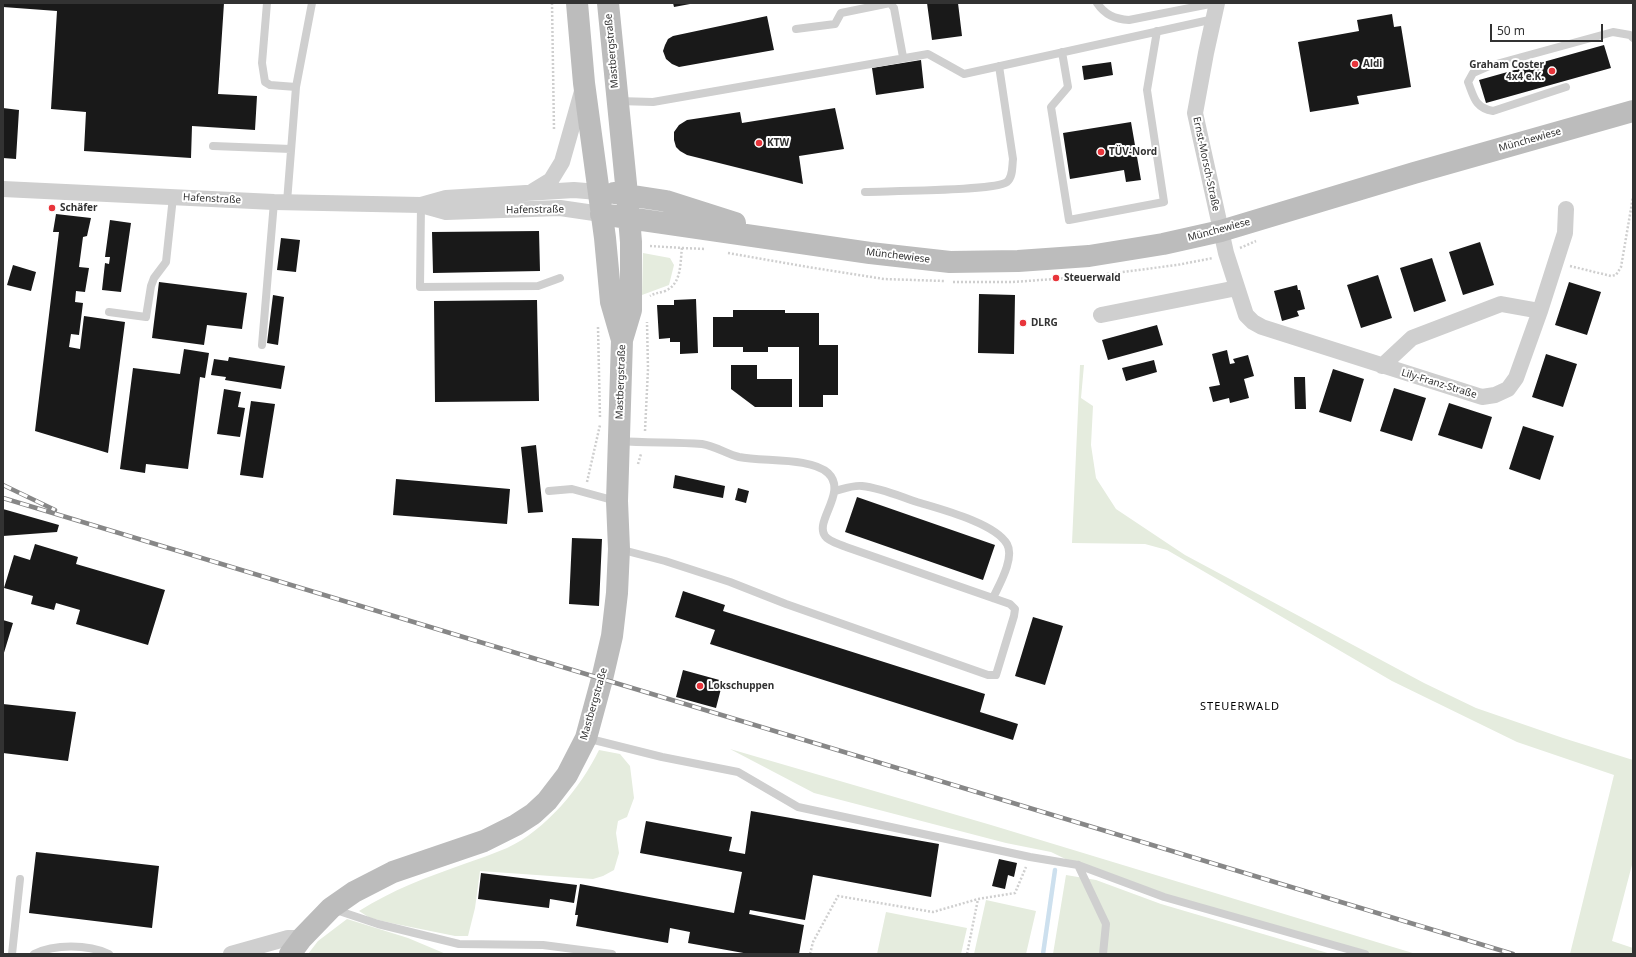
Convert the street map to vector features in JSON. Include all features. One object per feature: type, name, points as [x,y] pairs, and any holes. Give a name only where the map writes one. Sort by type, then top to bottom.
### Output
[{"type":"main road","name":"Mastbergstraße","points":[[577,3],[584,83],[602,214],[611,302],[622,340]]},
{"type":"main road","name":"Mastbergstraße","points":[[296,946],[331,908],[354,892],[376,880],[400,870],[484,841],[516,826],[533,814],[548,801],[567,775],[586,738],[595,709],[612,636],[617,593],[622,340],[631,310],[629,218],[608,3]]},
{"type":"main road","name":"Münchewiese","points":[[629,218],[661,224],[915,259],[950,262],[984,262],[1089,256],[1163,244],[1221,231],[1414,173],[1633,111]]},
{"type":"main road","points":[[598,192],[627,194]]},
{"type":"main road","name":"Münchewiese","points":[[627,194],[666,201],[792,241]]},
{"type":"main road","points":[[602,214],[629,218]]},
{"type":"street","name":"Ernst-Morsch-Straße","points":[[1215,8],[1195,113],[1221,231]]},
{"type":"street","name":"Hafenstraße","points":[[530,193],[550,180],[562,162],[584,83]]},
{"type":"street","name":"Hafenstraße","points":[[3,189],[281,202],[421,205],[446,212],[560,208],[602,214]]},
{"type":"street","name":"Hafenstraße","points":[[421,205],[446,198],[574,190],[598,192]]},
{"type":"street","name":"Lily-Franz-Straße","points":[[1221,231],[1246,315],[1253,322],[1258,325],[1382,366],[1482,397],[1495,395],[1508,389],[1516,378],[1540,311],[1565,233],[1566,209]]},
{"type":"street","points":[[1101,315],[1237,288]]},
{"type":"street","points":[[1382,366],[1412,338],[1500,304],[1540,311]]},
{"type":"street","points":[[231,954],[288,938],[296,946]]},
{"type":"lane","points":[[267,3],[262,63],[265,82],[270,85],[296,87]]},
{"type":"lane","points":[[262,345],[281,202],[291,149],[296,87],[312,3]]},
{"type":"lane","points":[[796,29],[835,24],[841,13],[890,3],[894,8],[903,57]]},
{"type":"lane","points":[[1097,3],[1107,14],[1115,18],[1129,20],[1215,8]]},
{"type":"lane","points":[[617,100],[654,102],[903,57],[928,54],[964,74],[1157,31],[1215,8]]},
{"type":"lane","points":[[1062,52],[1068,87],[1051,107],[1069,220],[1164,202],[1147,90],[1157,31]]},
{"type":"lane","points":[[1566,87],[1493,110],[1486,110],[1477,104],[1468,82],[1473,73],[1489,66],[1613,32],[1630,35],[1633,38]]},
{"type":"lane","points":[[865,192],[979,188],[998,185],[1008,181],[1012,174],[1012,159],[999,66]]},
{"type":"lane","points":[[213,146],[291,149]]},
{"type":"lane","points":[[109,312],[146,317],[151,286],[154,278],[166,262],[174,197]]},
{"type":"lane","points":[[421,205],[420,287],[538,286],[560,278]]},
{"type":"lane","points":[[619,441],[703,444],[740,457],[812,464],[828,473],[834,481],[835,491],[822,528],[824,535],[827,538],[846,547],[1010,604],[1015,609],[996,675],[988,675],[786,604],[730,582],[665,560],[619,549]]},
{"type":"lane","points":[[835,491],[859,486],[874,488],[958,515],[998,534],[1007,544],[1010,554],[1005,571],[993,598]]},
{"type":"lane","points":[[549,491],[572,489],[618,501]]},
{"type":"lane","points":[[586,738],[662,757],[738,772],[798,807],[1030,857],[1078,865],[1164,897],[1365,954]]},
{"type":"lane","points":[[1078,865],[1106,924],[1104,954]]},
{"type":"lane","points":[[12,954],[20,879]]},
{"type":"lane","points":[[331,908],[378,924],[459,944],[543,945],[612,954]]},
{"type":"lane","points":[[34,954],[40,951],[73,946],[102,951],[108,954]]},
{"type":"path","points":[[552,3],[554,130],[552,137]]},
{"type":"path","points":[[1556,262],[1611,276],[1616,275],[1621,267],[1633,197]]},
{"type":"path","points":[[630,242],[653,246],[682,248],[679,272],[675,284],[666,290],[654,293],[650,296],[647,302]]},
{"type":"path","points":[[636,469],[644,443],[648,369],[647,316]]},
{"type":"path","points":[[585,492],[600,425],[598,325]]},
{"type":"path","points":[[810,954],[814,942],[838,896],[933,912],[978,899],[1015,893],[1030,857]]},
{"type":"path","points":[[967,954],[978,899]]},
{"type":"shaded area","points":[[643,253],[670,258],[674,265],[669,285],[642,295]]},
{"type":"shaded area","points":[[1080,365],[1084,365],[1081,398],[1093,406],[1091,445],[1096,478],[1116,509],[1185,555],[1424,683],[1476,708],[1633,760],[1633,861],[1612,941],[1633,948],[1633,954],[1570,954],[1614,775],[1517,742],[1392,681],[1167,550],[1145,544],[1072,543]]},
{"type":"shaded area","points":[[730,749],[991,825],[1416,954],[1365,954],[1164,897],[1078,865],[1051,852],[1006,843],[814,793]]},
{"type":"shaded area","points":[[599,750],[620,754],[630,766],[634,798],[627,817],[618,821],[616,833],[619,853],[614,870],[593,879],[480,871],[475,908],[468,936],[455,936],[391,923],[370,918],[359,911],[371,903],[410,884],[502,850],[521,840],[549,819],[561,806],[583,778]]},
{"type":"shaded area","points":[[1066,875],[1096,880],[1161,904],[1331,954],[1053,954]]},
{"type":"shaded area","points":[[986,900],[1036,911],[1026,954],[974,954]]},
{"type":"shaded area","points":[[886,912],[967,928],[961,954],[877,954]]},
{"type":"shaded area","points":[[347,919],[408,938],[446,954],[308,954],[318,941]]},
{"type":"building","points":[[3,3],[224,3],[218,94],[257,96],[255,130],[192,126],[191,158],[84,151],[86,112],[51,109],[57,11],[3,7]]},
{"type":"building","points":[[673,3],[690,3],[690,4],[674,7]]},
{"type":"building","points":[[927,3],[958,3],[962,36],[932,40]]},
{"type":"building","name":"Aldi","points":[[1392,14],[1394,27],[1401,26],[1411,87],[1357,96],[1359,104],[1310,112],[1298,42],[1359,31],[1357,20]]},
{"type":"building","points":[[767,16],[774,50],[679,67],[666,59],[663,51],[668,39],[673,36]]},
{"type":"building","points":[[1604,45],[1611,68],[1486,103],[1479,80]]},
{"type":"building","points":[[921,60],[924,88],[876,95],[872,68]]},
{"type":"building","points":[[1111,62],[1113,75],[1084,80],[1082,66]]},
{"type":"building","points":[[3,108],[19,110],[16,159],[3,158]]},
{"type":"building","name":"KTW","points":[[835,108],[844,149],[799,156],[803,184],[687,155],[676,147],[674,140],[674,132],[679,125],[687,120],[740,112],[742,123]]},
{"type":"building","name":"TÜV-Nord","points":[[1131,122],[1141,180],[1126,182],[1124,170],[1070,179],[1063,133]]},
{"type":"building","points":[[56,214],[91,218],[87,236],[83,237],[79,267],[89,268],[85,292],[76,291],[75,302],[83,303],[79,335],[71,334],[69,347],[80,349],[84,316],[125,322],[108,453],[35,431],[59,232],[53,232]]},
{"type":"building","points":[[110,220],[131,223],[121,292],[102,290],[105,263],[109,264],[110,257],[105,257]]},
{"type":"building","points":[[539,231],[540,271],[433,273],[432,232]]},
{"type":"building","points":[[281,238],[300,240],[296,272],[277,270]]},
{"type":"building","points":[[1480,242],[1494,285],[1463,295],[1449,252]]},
{"type":"building","points":[[1432,258],[1446,301],[1414,312],[1400,268]]},
{"type":"building","points":[[13,265],[36,272],[31,291],[7,285]]},
{"type":"building","points":[[1378,275],[1392,318],[1361,328],[1347,285]]},
{"type":"building","points":[[159,282],[247,293],[242,329],[207,325],[204,345],[152,338]]},
{"type":"building","points":[[1569,282],[1601,292],[1587,335],[1555,325]]},
{"type":"building","points":[[1297,285],[1298,290],[1300,290],[1305,309],[1297,311],[1299,316],[1282,321],[1274,291]]},
{"type":"building","points":[[979,294],[1015,295],[1014,354],[978,353]]},
{"type":"building","points":[[273,295],[284,297],[278,345],[267,343]]},
{"type":"building","points":[[696,299],[698,353],[680,354],[680,342],[670,342],[670,338],[659,339],[657,305],[674,305],[674,300]]},
{"type":"building","points":[[537,300],[539,401],[435,402],[434,301]]},
{"type":"building","points":[[733,310],[785,310],[785,313],[819,313],[819,345],[838,345],[838,395],[823,395],[823,407],[799,407],[799,347],[768,347],[768,352],[743,352],[743,347],[713,347],[713,317],[733,317]]},
{"type":"building","points":[[1157,325],[1163,345],[1108,360],[1102,340]]},
{"type":"building","points":[[184,349],[209,353],[205,378],[200,377],[188,469],[146,464],[145,473],[120,469],[133,368],[180,374]]},
{"type":"building","points":[[1227,350],[1230,364],[1235,363],[1233,359],[1248,355],[1254,376],[1244,379],[1249,398],[1230,403],[1229,398],[1213,402],[1209,387],[1220,385],[1212,354]]},
{"type":"building","points":[[1546,354],[1577,364],[1563,407],[1532,397]]},
{"type":"building","points":[[229,357],[285,366],[281,389],[225,380],[226,377],[211,375],[214,359],[228,361]]},
{"type":"building","points":[[1154,360],[1157,372],[1126,381],[1122,368]]},
{"type":"building","points":[[731,365],[757,365],[757,379],[792,379],[792,407],[755,407],[731,389]]},
{"type":"building","points":[[1333,369],[1364,379],[1351,422],[1319,412]]},
{"type":"building","points":[[1294,377],[1305,377],[1306,409],[1295,409]]},
{"type":"building","points":[[1394,388],[1426,398],[1412,441],[1380,431]]},
{"type":"building","points":[[224,389],[241,392],[238,407],[245,408],[240,437],[217,434]]},
{"type":"building","points":[[251,401],[275,404],[263,478],[240,475]]},
{"type":"building","points":[[1449,403],[1492,417],[1482,449],[1438,435]]},
{"type":"building","points":[[1523,426],[1554,436],[1540,480],[1509,469]]},
{"type":"building","points":[[536,445],[543,512],[528,513],[521,447]]},
{"type":"building","points":[[675,475],[725,486],[723,498],[673,488]]},
{"type":"building","points":[[396,479],[510,489],[507,524],[393,515]]},
{"type":"building","points":[[738,488],[749,491],[746,503],[735,500]]},
{"type":"building","points":[[857,497],[995,545],[983,580],[845,532]]},
{"type":"building","points":[[3,509],[59,525],[57,532],[3,536]]},
{"type":"building","points":[[572,538],[602,539],[599,606],[569,604]]},
{"type":"building","points":[[35,544],[78,557],[76,564],[165,590],[148,645],[76,624],[80,610],[56,603],[54,610],[31,604],[33,596],[4,588],[14,555],[30,560]]},
{"type":"building","points":[[683,591],[725,605],[723,611],[985,694],[980,712],[1018,724],[1013,740],[710,644],[715,630],[675,617]]},
{"type":"building","points":[[1033,617],[1063,626],[1045,685],[1015,676]]},
{"type":"building","points":[[3,620],[13,623],[3,656]]},
{"type":"building","name":"Lokschuppen","points":[[683,670],[723,681],[716,708],[676,697]]},
{"type":"building","points":[[3,704],[76,712],[68,761],[3,753]]},
{"type":"building","points":[[751,811],[939,844],[931,897],[813,875],[805,920],[750,910],[749,914],[804,925],[799,954],[749,954],[688,943],[690,932],[670,928],[668,943],[576,926],[578,915],[575,915],[580,884],[734,913],[742,872],[640,853],[646,821],[732,837],[729,851],[745,854]]},
{"type":"building","points":[[36,852],[159,866],[152,928],[29,913]]},
{"type":"building","points":[[999,859],[1017,863],[1014,877],[1008,875],[1005,889],[992,886]]},
{"type":"building","points":[[481,873],[577,885],[574,903],[550,899],[549,908],[478,899]]},
{"type":"waterway","points":[[1043,954],[1055,870]]},
{"type":"railway","points":[[3,485],[55,510]]},
{"type":"railway","points":[[3,498],[1513,954]]},
{"type":"place","name":"Aldi","points":[[1355,64]]},
{"type":"place","name":"Graham Coster 4x4 e.K.","points":[[1552,71]]},
{"type":"place","name":"KTW","points":[[759,143]]},
{"type":"place","name":"TÜV-Nord","points":[[1101,152]]},
{"type":"place","name":"Schäfer","points":[[52,208]]},
{"type":"place","name":"Steuerwald","points":[[1056,278]]},
{"type":"place","name":"DLRG","points":[[1023,323]]},
{"type":"place","name":"Lokschuppen","points":[[700,686]]},
{"type":"district","name":"STEUERWALD","points":[[1240,707]]}]
